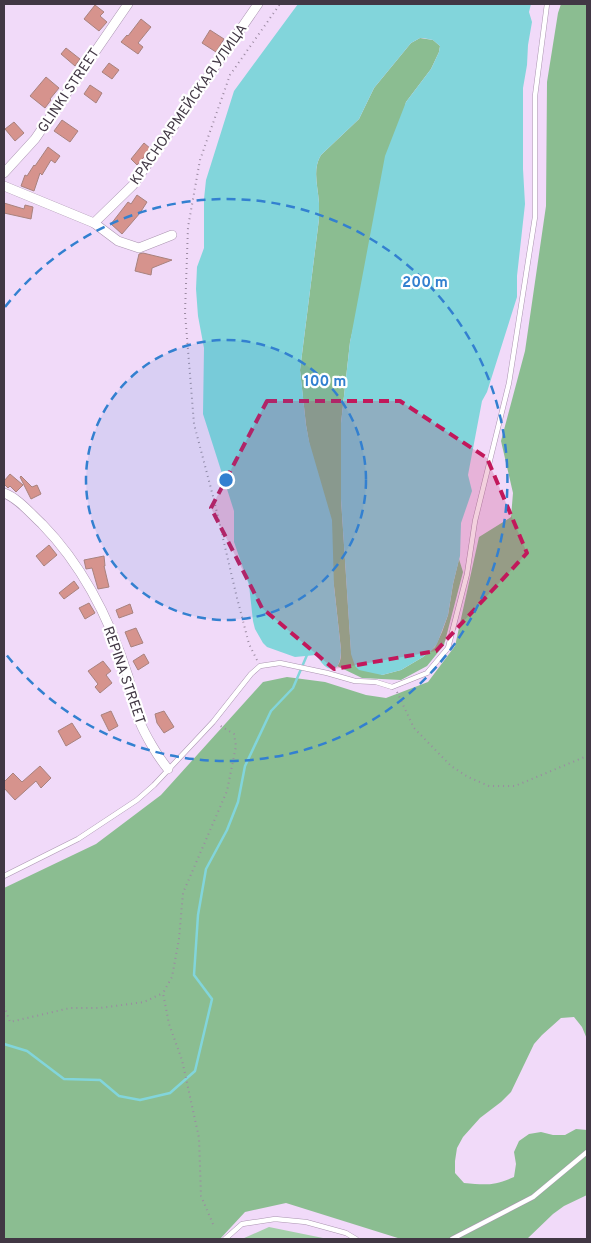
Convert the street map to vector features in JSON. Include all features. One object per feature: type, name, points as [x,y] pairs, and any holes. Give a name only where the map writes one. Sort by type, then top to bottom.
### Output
[{"type":"street","name":"GLINKI STREET","points":[[4,173],[35,139],[128,4]]},
{"type":"street","name":"КРАСНОАРМЕЙСКАЯ УЛИЦА","points":[[94,223],[133,185],[258,4]]},
{"type":"street","points":[[4,186],[94,223],[118,241],[139,248],[172,235]]},
{"type":"street","name":"REPINA STREET","points":[[4,493],[26,508],[52,534],[70,557],[92,591],[111,628],[128,676],[139,720],[160,759],[168,769]]},
{"type":"lane","points":[[4,876],[78,839],[137,800],[154,785],[213,722],[251,674],[260,666],[280,663],[355,681],[376,682],[392,687],[427,672],[448,648],[467,574],[475,521],[509,383],[535,217],[536,96],[547,4]]},
{"type":"lane","points":[[452,1239],[534,1197],[587,1152]]},
{"type":"lane","points":[[225,1239],[242,1224],[275,1219],[306,1222],[346,1233],[356,1239]]},
{"type":"path","points":[[260,666],[249,644],[236,598],[214,500],[194,424],[185,313],[188,227],[200,160],[230,75],[280,4]]},
{"type":"path","points":[[392,687],[397,693],[414,728],[445,760],[468,777],[489,786],[515,786],[587,756]]},
{"type":"path","points":[[4,1006],[10,1022],[70,1008],[100,1008],[144,1002],[163,993],[172,977],[179,940],[183,893],[226,791],[236,746],[234,734],[213,722]]},
{"type":"path","points":[[163,993],[168,1024],[182,1060],[199,1138],[201,1196],[213,1224]]},
{"type":"highlighted area","points":[[267,401],[400,401],[487,458],[527,553],[436,651],[334,669],[262,608],[211,508]]},
{"type":"shaded area","points":[[298,4],[531,4],[529,12],[532,22],[523,88],[525,204],[517,276],[517,297],[487,392],[482,401],[468,475],[472,491],[461,523],[460,556],[448,615],[437,644],[431,651],[401,670],[382,675],[359,670],[355,666],[351,654],[341,499],[341,423],[350,342],[385,156],[406,102],[431,69],[439,52],[440,46],[433,40],[420,38],[411,43],[374,88],[359,119],[321,155],[317,166],[319,219],[300,370],[309,441],[332,520],[334,586],[341,650],[340,661],[337,667],[332,669],[326,667],[316,655],[295,657],[267,647],[255,629],[249,585],[234,542],[234,511],[203,414],[204,348],[198,316],[196,289],[197,267],[204,248],[206,180],[234,91]]},
{"type":"shaded area","points":[[561,4],[587,4],[587,1039],[582,1027],[574,1017],[561,1018],[542,1035],[534,1044],[511,1092],[480,1118],[463,1137],[457,1148],[455,1173],[464,1183],[484,1184],[500,1182],[514,1177],[516,1164],[514,1152],[519,1141],[529,1134],[541,1132],[565,1135],[576,1129],[587,1130],[587,1195],[564,1206],[553,1214],[527,1239],[401,1239],[286,1203],[245,1212],[220,1239],[4,1239],[4,888],[96,844],[161,795],[263,682],[287,677],[325,682],[366,695],[386,698],[428,682],[455,646],[479,537],[511,517],[513,493],[501,441],[525,351],[546,206],[547,82]]},
{"type":"shaded area","points":[[420,38],[433,40],[440,46],[439,52],[431,69],[406,102],[350,342],[341,423],[341,499],[351,651],[382,675],[401,670],[423,657],[435,647],[442,632],[448,615],[459,559],[463,572],[444,645],[427,666],[401,680],[362,678],[337,666],[341,657],[341,650],[334,586],[306,425],[300,370],[319,219],[316,172],[321,155],[359,119],[374,88],[411,43]]},
{"type":"shaded area","points":[[269,1227],[323,1238],[324,1239],[242,1239]]},
{"type":"building","points":[[95,5],[104,12],[100,16],[107,22],[99,31],[84,19]]},
{"type":"building","points":[[141,19],[151,27],[138,43],[143,47],[138,54],[121,42]]},
{"type":"building","points":[[210,30],[224,39],[216,52],[202,43]]},
{"type":"building","points":[[66,48],[80,59],[75,66],[61,54]]},
{"type":"building","points":[[109,63],[119,70],[112,79],[102,72]]},
{"type":"building","points":[[46,77],[59,88],[45,108],[30,96]]},
{"type":"building","points":[[90,85],[102,93],[96,103],[84,94]]},
{"type":"building","points":[[62,120],[78,131],[70,142],[54,131]]},
{"type":"building","points":[[14,122],[24,133],[15,141],[5,129]]},
{"type":"building","points":[[144,143],[151,149],[137,165],[131,159]]},
{"type":"building","points":[[48,147],[60,156],[55,163],[51,160],[42,175],[40,173],[34,191],[21,186],[25,175],[27,176]]},
{"type":"building","points":[[137,195],[147,202],[122,234],[111,224],[128,202],[131,204]]},
{"type":"building","points":[[4,203],[24,209],[25,205],[33,207],[31,219],[4,213]]},
{"type":"building","points":[[143,253],[172,260],[152,268],[151,275],[135,271],[139,254]]},
{"type":"building","points":[[10,474],[23,485],[16,492],[10,486],[8,488],[4,484],[4,481]]},
{"type":"building","points":[[21,476],[32,487],[37,485],[41,494],[31,499]]},
{"type":"building","points":[[49,545],[57,555],[44,566],[36,556]]},
{"type":"building","points":[[104,556],[104,566],[109,587],[98,589],[92,568],[86,569],[84,560]]},
{"type":"building","points":[[74,581],[79,588],[64,599],[59,593]]},
{"type":"building","points":[[89,603],[95,613],[85,619],[79,608]]},
{"type":"building","points":[[130,604],[133,613],[119,618],[116,610]]},
{"type":"building","points":[[136,628],[143,643],[131,647],[125,632]]},
{"type":"building","points":[[144,654],[149,663],[138,670],[133,661]]},
{"type":"building","points":[[103,661],[111,671],[106,675],[112,683],[100,693],[95,687],[98,684],[88,671]]},
{"type":"building","points":[[111,711],[118,726],[109,731],[101,715]]},
{"type":"building","points":[[164,711],[174,727],[164,733],[157,723],[155,714]]},
{"type":"building","points":[[72,723],[81,737],[66,746],[58,731]]},
{"type":"building","points":[[40,766],[51,778],[41,788],[36,781],[15,800],[4,788],[4,782],[13,773],[22,782]]},
{"type":"waterway","points":[[4,1044],[27,1051],[64,1079],[100,1080],[119,1096],[140,1100],[170,1093],[195,1071],[212,999],[194,975],[198,915],[206,869],[227,830],[238,802],[245,766],[271,711],[293,688],[307,655]]}]
